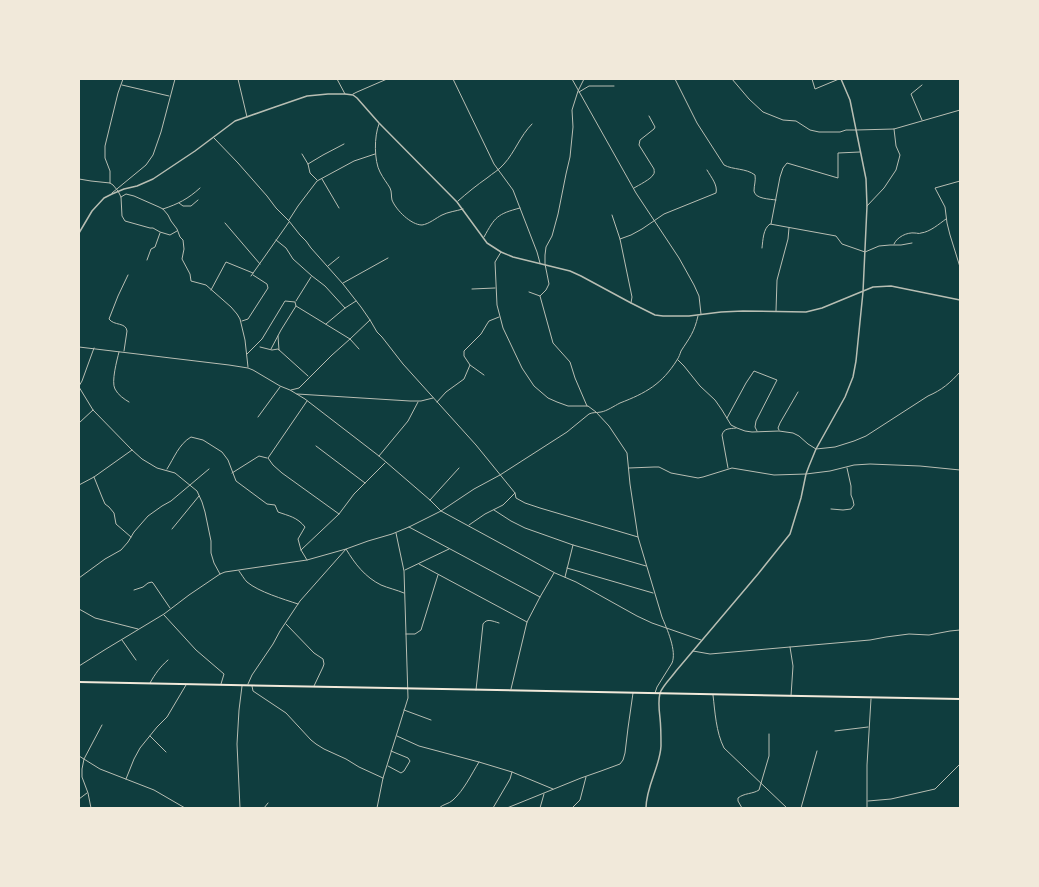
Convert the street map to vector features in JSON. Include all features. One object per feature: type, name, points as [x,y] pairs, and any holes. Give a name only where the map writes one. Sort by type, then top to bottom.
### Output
[{"type":"main road","points":[[79,682],[960,699]]},
{"type":"street","points":[[110,183],[110,171],[105,158],[105,146],[123,79]]},
{"type":"street","points":[[112,194],[116,189],[146,165],[152,155],[161,132],[175,79]]},
{"type":"street","points":[[238,79],[247,117]]},
{"type":"street","points":[[337,79],[345,94]]},
{"type":"street","points":[[353,95],[387,79]]},
{"type":"street","points":[[453,79],[494,164],[513,190],[540,263]]},
{"type":"street","points":[[572,79],[633,188],[694,284],[699,296],[701,314]]},
{"type":"street","points":[[540,296],[549,284],[545,264],[546,248],[552,236],[558,214],[570,157],[573,127],[572,110],[584,79]]},
{"type":"street","points":[[675,79],[697,123],[724,165],[728,168],[752,172],[756,179],[754,192],[756,195],[758,197],[776,200]]},
{"type":"street","points":[[732,79],[749,99],[763,112],[783,120],[796,122],[810,130],[819,132],[894,129],[960,110]]},
{"type":"street","points":[[646,808],[648,791],[661,747],[659,705],[660,693],[664,685],[790,534],[801,498],[806,474],[816,449],[845,396],[853,377],[863,292],[867,206],[866,178],[850,100],[840,79],[815,88],[812,79]]},
{"type":"street","points":[[121,85],[170,96]]},
{"type":"street","points":[[922,85],[911,94],[923,121]]},
{"type":"street","points":[[579,92],[589,86],[614,86]]},
{"type":"street","points":[[79,233],[99,202],[118,191],[137,186],[153,179],[195,151],[235,121],[307,96],[345,94],[353,95],[357,98],[379,123],[457,202],[487,243],[500,252],[575,273],[655,314],[663,316],[743,311],[806,312],[822,308],[873,287],[891,286],[960,300]]},
{"type":"street","points":[[633,188],[653,176],[654,173],[654,169],[639,145],[640,140],[655,127],[649,116]]},
{"type":"street","points":[[379,123],[377,129],[376,153],[379,171],[390,188],[394,203],[400,212],[407,219],[422,225],[429,223],[443,215],[463,209]]},
{"type":"street","points":[[457,202],[498,170],[511,155],[527,128],[532,124]]},
{"type":"street","points":[[867,206],[884,188],[896,170],[900,156],[896,146],[894,129]]},
{"type":"street","points":[[213,137],[289,221],[356,300],[377,332],[476,445],[515,493],[516,498],[525,503],[638,537]]},
{"type":"street","points":[[308,164],[344,144]]},
{"type":"street","points":[[771,224],[780,177],[783,168],[787,163],[838,178],[838,153],[861,152]]},
{"type":"street","points":[[252,275],[298,206],[317,181],[354,162],[376,153]]},
{"type":"street","points":[[302,154],[308,164],[310,173],[317,181]]},
{"type":"street","points":[[620,239],[632,235],[664,214],[716,193],[716,187],[707,170]]},
{"type":"street","points":[[79,179],[110,183],[113,185],[121,197],[122,216],[125,221],[153,228],[170,235],[177,230]]},
{"type":"street","points":[[321,179],[339,208]]},
{"type":"street","points":[[960,182],[935,188],[946,207],[950,236],[960,267]]},
{"type":"street","points":[[162,209],[179,203],[191,196],[200,188]]},
{"type":"street","points":[[121,197],[126,194],[134,196],[162,209],[168,215],[183,240],[184,249],[182,259],[190,274],[191,281],[206,286],[237,314],[241,322],[245,340],[248,368]]},
{"type":"street","points":[[179,203],[182,206],[191,206],[198,200]]},
{"type":"street","points":[[483,238],[497,217],[505,212],[520,208]]},
{"type":"street","points":[[612,215],[620,239],[632,297],[631,303]]},
{"type":"street","points":[[894,245],[896,240],[904,235],[914,232],[922,233],[930,230],[947,218]]},
{"type":"street","points":[[225,223],[260,264]]},
{"type":"street","points":[[762,248],[764,232],[767,225],[771,224],[836,236],[842,244],[865,252],[879,246],[912,243]]},
{"type":"street","points":[[776,312],[777,280],[790,227]]},
{"type":"street","points":[[148,260],[151,249],[155,248],[160,232]]},
{"type":"street","points":[[276,240],[286,248],[293,259],[325,286],[345,308]]},
{"type":"street","points":[[500,252],[495,262],[497,305],[506,334],[522,368],[531,381],[548,398],[571,406],[588,406]]},
{"type":"street","points":[[328,267],[339,257]]},
{"type":"street","points":[[342,284],[388,258]]},
{"type":"street","points":[[211,290],[226,262],[267,284],[268,288],[248,319],[241,322]]},
{"type":"street","points":[[124,351],[127,328],[126,326],[113,323],[109,319],[128,275]]},
{"type":"street","points":[[312,276],[295,302],[296,306],[350,339],[359,349]]},
{"type":"street","points":[[472,289],[496,288]]},
{"type":"street","points":[[529,292],[540,296]]},
{"type":"street","points":[[540,296],[554,343],[571,364],[575,378],[588,406],[609,426],[627,452],[638,537],[654,593],[674,652],[674,659],[655,693]]},
{"type":"street","points":[[325,324],[356,300]]},
{"type":"street","points":[[247,354],[262,339],[284,301],[295,302]]},
{"type":"street","points":[[271,349],[296,306]]},
{"type":"street","points":[[79,666],[164,614],[220,574],[307,560],[346,549],[409,527],[441,511],[567,432],[589,414],[601,412],[652,388],[663,378],[690,339],[695,329],[698,315]]},
{"type":"street","points":[[484,375],[470,364],[464,356],[464,351],[478,338],[489,321],[500,317]]},
{"type":"street","points":[[290,390],[298,388],[370,320]]},
{"type":"street","points":[[278,335],[279,350]]},
{"type":"street","points":[[79,347],[124,351],[248,368],[290,390],[307,401],[379,456],[441,511],[554,573],[576,582],[637,616],[652,623],[701,640]]},
{"type":"street","points":[[260,347],[279,350],[309,377]]},
{"type":"street","points":[[94,348],[79,387],[93,410],[132,450],[157,468],[175,473],[197,491],[200,496],[208,525],[211,541],[211,553],[220,574]]},
{"type":"street","points":[[119,351],[114,383],[115,389],[129,402]]},
{"type":"street","points":[[677,359],[700,386],[715,400],[731,425],[744,431],[779,431],[793,433],[816,449],[835,447],[866,436],[928,396],[939,391],[960,372]]},
{"type":"street","points":[[437,402],[446,392],[464,378],[470,364]]},
{"type":"street","points":[[727,418],[754,371],[777,380],[756,421],[755,427],[758,431]]},
{"type":"street","points":[[258,417],[280,386]]},
{"type":"street","points":[[779,431],[778,428],[780,423],[798,392]]},
{"type":"street","points":[[297,394],[406,401],[418,401],[434,398]]},
{"type":"street","points":[[268,458],[307,401]]},
{"type":"street","points":[[379,456],[408,421],[418,401]]},
{"type":"street","points":[[79,423],[93,410]]},
{"type":"street","points":[[728,468],[722,435],[723,431],[727,429],[736,428]]},
{"type":"street","points":[[167,470],[178,450],[186,440],[191,437],[203,440],[222,452],[228,460],[236,481],[267,504],[275,505],[278,512],[297,518],[303,524],[305,527],[298,539],[301,550],[307,560]]},
{"type":"street","points":[[316,446],[365,483]]},
{"type":"street","points":[[79,485],[94,477],[132,450]]},
{"type":"street","points":[[232,473],[259,456],[268,458],[272,465],[282,473],[339,514]]},
{"type":"street","points":[[301,550],[339,514],[354,494],[386,463]]},
{"type":"street","points":[[629,468],[654,466],[671,472],[698,478],[728,468],[739,468],[774,475],[806,474],[830,471],[861,464],[920,466],[960,470]]},
{"type":"street","points":[[831,509],[851,509],[854,505],[847,467]]},
{"type":"street","points":[[430,500],[459,468]]},
{"type":"street","points":[[79,578],[121,550],[148,516],[171,501],[210,469]]},
{"type":"street","points":[[94,477],[105,504],[114,513],[116,524],[131,537]]},
{"type":"street","points":[[468,525],[503,505],[515,493]]},
{"type":"street","points":[[172,529],[200,496]]},
{"type":"street","points":[[494,510],[525,528],[573,545],[646,566]]},
{"type":"street","points":[[409,527],[540,597]]},
{"type":"street","points":[[377,808],[383,778],[408,698],[404,571],[396,532]]},
{"type":"street","points":[[564,577],[573,545]]},
{"type":"street","points":[[346,549],[357,566],[370,579],[405,593]]},
{"type":"street","points":[[247,685],[298,604],[346,549]]},
{"type":"street","points":[[404,571],[449,549]]},
{"type":"street","points":[[419,564],[527,622]]},
{"type":"street","points":[[567,568],[654,593]]},
{"type":"street","points":[[239,571],[247,581],[266,593],[298,604]]},
{"type":"street","points":[[511,691],[527,622],[554,573]]},
{"type":"street","points":[[406,634],[415,634],[421,630],[438,575]]},
{"type":"street","points":[[134,590],[143,587],[148,582],[152,582],[170,609]]},
{"type":"street","points":[[79,609],[95,618],[138,629]]},
{"type":"street","points":[[164,614],[196,650],[224,674],[221,685]]},
{"type":"street","points":[[476,690],[483,624],[485,621],[489,620],[498,623]]},
{"type":"street","points":[[285,624],[323,659],[324,664],[314,686]]},
{"type":"street","points":[[692,651],[710,654],[870,640],[909,634],[929,635],[960,630]]},
{"type":"street","points":[[122,640],[136,660]]},
{"type":"street","points":[[790,647],[793,666],[791,696]]},
{"type":"street","points":[[150,684],[156,672],[168,660]]},
{"type":"street","points":[[126,779],[140,748],[167,717],[186,685]]},
{"type":"street","points":[[240,808],[237,744],[242,685]]},
{"type":"street","points":[[252,686],[253,690],[286,713],[316,744],[383,778]]},
{"type":"street","points":[[508,808],[581,778],[620,764],[625,754],[633,693]]},
{"type":"street","points":[[713,695],[719,734],[724,748],[787,808]]},
{"type":"street","points":[[867,808],[867,765],[871,697]]},
{"type":"street","points":[[404,710],[431,720]]},
{"type":"street","points":[[91,808],[88,793],[82,777],[84,759],[102,725]]},
{"type":"street","points":[[835,731],[869,727]]},
{"type":"street","points":[[742,808],[738,798],[756,792],[762,784],[768,756],[769,734]]},
{"type":"street","points":[[150,736],[166,752]]},
{"type":"street","points":[[397,736],[419,746],[512,772],[553,789]]},
{"type":"street","points":[[387,765],[401,773],[410,761],[408,758],[392,751]]},
{"type":"street","points":[[801,808],[817,751]]},
{"type":"street","points":[[79,756],[100,769],[154,790],[185,808]]},
{"type":"street","points":[[439,808],[444,804],[451,802],[459,795],[479,762]]},
{"type":"street","points":[[867,801],[891,799],[936,789],[960,764]]},
{"type":"street","points":[[493,808],[510,779],[512,772]]},
{"type":"street","points":[[572,808],[580,800],[586,777]]},
{"type":"street","points":[[79,799],[88,793]]},
{"type":"street","points":[[540,808],[544,793]]},
{"type":"street","points":[[264,808],[268,803]]}]
